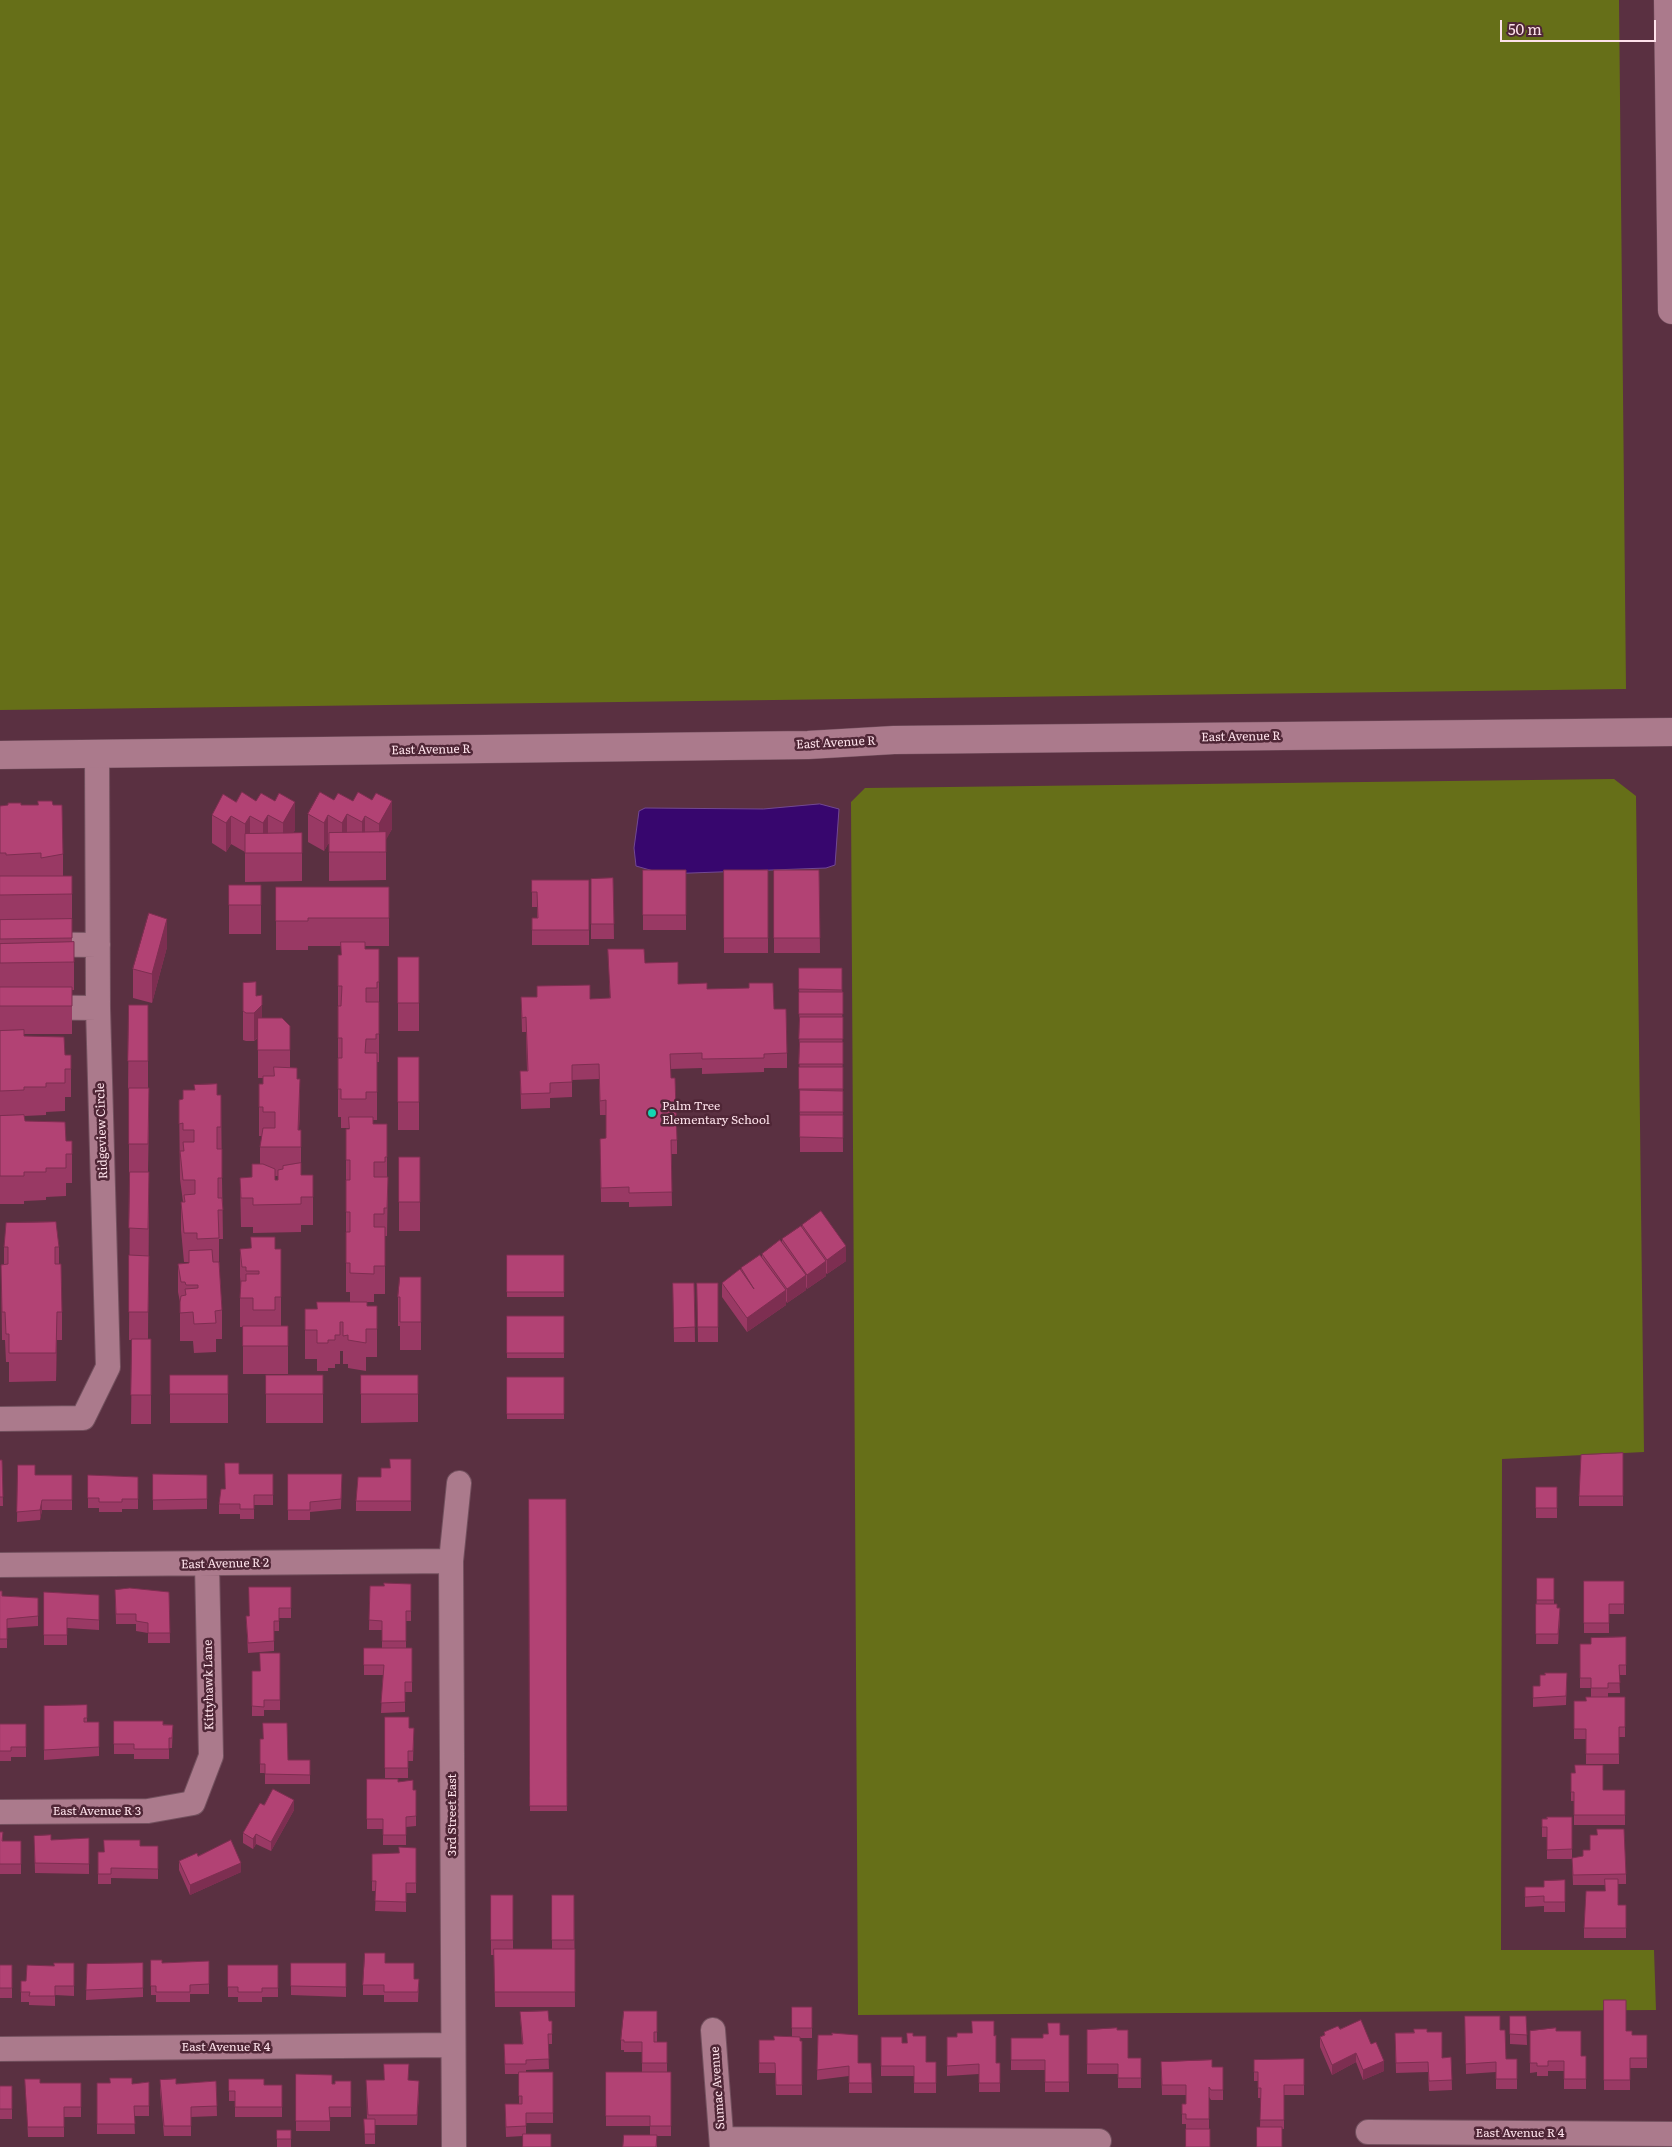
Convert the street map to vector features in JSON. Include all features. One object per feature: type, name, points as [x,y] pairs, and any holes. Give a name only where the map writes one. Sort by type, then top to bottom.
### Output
[{"type":"street","points":[[1668,0],[1672,310]]},
{"type":"street","name":"East Avenue R","points":[[0,755],[808,745],[894,740],[1672,732]]},
{"type":"street","name":"Ridgeview Circle","points":[[0,1419],[83,1418],[108,1367],[98,1008],[97,754]]},
{"type":"street","points":[[0,944],[98,945]]},
{"type":"street","points":[[0,1007],[98,1008]]},
{"type":"street","name":"3rd Street East","points":[[454,2147],[451,1561],[459,1483]]},
{"type":"street","name":"East Avenue R 2","points":[[0,1565],[451,1561]]},
{"type":"street","name":"Kittyhawk Lane","points":[[193,1804],[211,1756],[207,1564]]},
{"type":"street","name":"East Avenue R 3","points":[[0,1812],[148,1811],[193,1804]]},
{"type":"street","name":"Sumac Avenue","points":[[713,2030],[722,2143]]},
{"type":"street","name":"East Avenue R 4","points":[[0,2049],[452,2046]]},
{"type":"street","name":"East Avenue R 4","points":[[1368,2132],[1672,2134]]},
{"type":"street","points":[[722,2143],[1099,2141]]},
{"type":"green space","points":[[0,0],[1619,0],[1626,689],[0,710]]},
{"type":"green space","points":[[1614,779],[1636,796],[1644,1452],[1502,1459],[1501,1950],[1654,1950],[1656,2010],[858,2015],[851,802],[865,788]]},
{"type":"shaded area","points":[[820,804],[839,809],[835,865],[826,868],[664,874],[636,866],[634,848],[639,811],[645,808],[763,809]]},
{"type":"building","points":[[242,792],[256,801],[261,793],[275,801],[279,793],[295,802],[283,823],[268,815],[263,823],[250,816],[245,824],[231,816],[226,823],[212,815],[223,794],[236,802]]},
{"type":"building","points":[[320,792],[334,800],[338,793],[353,801],[358,792],[372,800],[376,793],[392,801],[379,824],[365,816],[362,822],[347,814],[342,823],[328,815],[324,823],[308,814]]},
{"type":"building","points":[[38,801],[52,801],[53,805],[62,805],[63,854],[41,858],[41,853],[6,855],[6,853],[0,853],[0,806],[8,805],[8,803],[38,805]]},
{"type":"building","points":[[386,832],[386,852],[329,852],[329,833]]},
{"type":"building","points":[[302,833],[302,853],[245,853],[245,834]]},
{"type":"building","points":[[643,870],[686,870],[686,915],[643,915]]},
{"type":"building","points":[[724,870],[768,870],[768,938],[724,938]]},
{"type":"building","points":[[774,870],[819,870],[820,938],[774,938]]},
{"type":"building","points":[[0,876],[72,876],[72,894],[0,895]]},
{"type":"building","points":[[613,878],[614,924],[591,924],[591,879]]},
{"type":"building","points":[[532,880],[589,880],[589,930],[532,930],[532,918],[538,918],[537,892],[532,892]]},
{"type":"building","points":[[229,885],[261,885],[261,905],[229,905]]},
{"type":"building","points":[[276,887],[389,887],[389,918],[308,918],[308,921],[276,921]]},
{"type":"building","points":[[149,913],[167,919],[152,974],[133,969]]},
{"type":"building","points":[[72,919],[72,938],[0,939],[0,920]]},
{"type":"building","points":[[74,942],[74,962],[0,963],[0,944]]},
{"type":"building","points":[[341,942],[365,942],[365,949],[379,949],[379,982],[377,982],[377,988],[366,988],[366,1002],[379,1002],[379,1034],[376,1034],[376,1039],[366,1039],[365,1053],[377,1053],[377,1092],[366,1092],[366,1099],[341,1099],[341,1089],[338,1089],[338,1058],[342,1058],[342,1038],[338,1038],[338,1006],[341,1006],[342,986],[338,986],[338,955],[341,955]]},
{"type":"building","points":[[608,949],[644,949],[645,963],[678,962],[678,984],[707,983],[707,989],[749,988],[749,983],[773,983],[774,1009],[786,1009],[787,1053],[764,1054],[764,1058],[702,1059],[702,1053],[670,1054],[671,1078],[675,1078],[677,1140],[671,1140],[672,1192],[629,1193],[629,1187],[601,1188],[600,1139],[606,1138],[606,1100],[600,1101],[599,1064],[572,1065],[572,1082],[550,1083],[550,1093],[521,1094],[520,1071],[528,1071],[526,1017],[522,1018],[521,997],[537,997],[537,986],[590,985],[590,999],[610,998]]},
{"type":"building","points":[[398,957],[419,957],[419,1003],[398,1003]]},
{"type":"building","points":[[799,968],[842,968],[842,990],[799,989]]},
{"type":"building","points":[[256,982],[256,996],[262,995],[262,1005],[254,1013],[246,1013],[243,1011],[243,983]]},
{"type":"building","points":[[0,987],[72,987],[72,1006],[0,1006]]},
{"type":"building","points":[[799,992],[843,992],[843,1014],[799,1014]]},
{"type":"building","points":[[129,1005],[148,1005],[148,1061],[128,1061]]},
{"type":"building","points":[[800,1017],[843,1017],[843,1039],[799,1039]]},
{"type":"building","points":[[258,1018],[282,1018],[290,1026],[290,1050],[258,1050]]},
{"type":"building","points":[[24,1030],[24,1036],[64,1037],[65,1055],[71,1055],[71,1069],[65,1069],[65,1083],[46,1083],[46,1087],[24,1087],[24,1090],[0,1091],[0,1031]]},
{"type":"building","points":[[800,1042],[843,1042],[843,1064],[799,1064]]},
{"type":"building","points":[[398,1057],[419,1057],[419,1102],[398,1102]]},
{"type":"building","points":[[274,1067],[297,1068],[297,1079],[300,1079],[298,1130],[301,1130],[301,1147],[260,1147],[263,1128],[275,1128],[275,1112],[263,1112],[263,1107],[259,1107],[259,1084],[263,1084],[263,1076],[274,1076]]},
{"type":"building","points":[[799,1067],[843,1067],[843,1089],[799,1089]]},
{"type":"building","points":[[217,1084],[217,1095],[221,1095],[221,1127],[217,1127],[217,1149],[222,1149],[222,1178],[218,1178],[218,1198],[222,1198],[223,1210],[218,1210],[219,1238],[197,1239],[197,1233],[184,1233],[181,1202],[185,1202],[184,1195],[195,1194],[195,1180],[183,1180],[180,1151],[184,1151],[183,1142],[194,1142],[194,1130],[183,1130],[183,1123],[179,1124],[179,1100],[183,1099],[183,1090],[195,1090],[194,1085]]},
{"type":"building","points":[[129,1088],[149,1088],[148,1144],[129,1144]]},
{"type":"building","points":[[800,1090],[843,1091],[843,1112],[800,1112]]},
{"type":"building","points":[[24,1115],[25,1121],[65,1122],[66,1141],[72,1141],[72,1154],[66,1154],[66,1168],[46,1168],[46,1172],[24,1172],[24,1176],[0,1176],[0,1116]]},
{"type":"building","points":[[800,1115],[843,1115],[843,1138],[800,1137]]},
{"type":"building","points":[[349,1117],[373,1117],[373,1124],[387,1124],[387,1157],[385,1157],[385,1162],[374,1162],[374,1177],[388,1177],[387,1208],[384,1208],[384,1214],[374,1214],[374,1227],[385,1227],[385,1266],[374,1266],[374,1274],[350,1273],[350,1263],[346,1263],[346,1232],[350,1232],[350,1212],[346,1212],[346,1180],[350,1180],[350,1160],[346,1160],[346,1129],[349,1129]]},
{"type":"building","points":[[399,1157],[420,1157],[420,1202],[399,1202]]},
{"type":"building","points":[[301,1163],[301,1175],[313,1175],[313,1197],[301,1197],[301,1204],[253,1205],[253,1198],[241,1198],[240,1178],[252,1177],[252,1164],[263,1164],[275,1169],[275,1180],[278,1180],[278,1170],[283,1169],[283,1166]]},
{"type":"building","points":[[130,1172],[149,1172],[148,1229],[129,1228]]},
{"type":"building","points":[[821,1211],[846,1246],[827,1260],[802,1225]]},
{"type":"building","points":[[56,1222],[59,1247],[55,1247],[55,1264],[61,1264],[62,1312],[57,1312],[56,1353],[9,1353],[9,1334],[6,1334],[5,1312],[2,1312],[1,1265],[8,1264],[8,1247],[4,1247],[6,1223]]},
{"type":"building","points":[[801,1226],[826,1261],[807,1275],[782,1239]]},
{"type":"building","points":[[251,1237],[275,1237],[275,1249],[281,1249],[281,1297],[275,1297],[275,1310],[253,1310],[253,1298],[240,1298],[241,1281],[246,1281],[246,1274],[259,1274],[259,1271],[246,1271],[246,1267],[242,1267],[240,1249],[251,1248]]},
{"type":"building","points":[[780,1240],[806,1275],[787,1289],[762,1254]]},
{"type":"building","points":[[212,1250],[213,1262],[219,1262],[222,1310],[215,1311],[216,1323],[194,1324],[193,1312],[180,1313],[180,1302],[181,1296],[186,1295],[185,1289],[198,1288],[198,1285],[186,1285],[185,1282],[181,1282],[178,1264],[189,1263],[189,1251]]},
{"type":"building","points":[[129,1255],[149,1256],[148,1312],[129,1312]]},
{"type":"building","points":[[507,1255],[564,1255],[564,1292],[507,1292]]},
{"type":"building","points":[[760,1255],[786,1290],[747,1318],[722,1283],[740,1269],[754,1289],[741,1268]]},
{"type":"building","points":[[400,1277],[421,1277],[421,1322],[400,1322],[400,1297],[398,1297]]},
{"type":"building","points":[[673,1283],[694,1283],[695,1327],[674,1328]]},
{"type":"building","points":[[697,1283],[718,1283],[718,1327],[698,1327]]},
{"type":"building","points":[[317,1302],[367,1302],[367,1306],[377,1306],[377,1329],[366,1329],[366,1343],[348,1340],[348,1335],[343,1336],[343,1322],[340,1322],[340,1335],[335,1335],[335,1340],[328,1340],[328,1343],[317,1343],[317,1330],[305,1330],[305,1309],[317,1309]]},
{"type":"building","points":[[507,1316],[564,1316],[564,1353],[507,1353]]},
{"type":"building","points":[[243,1326],[288,1326],[288,1346],[243,1346]]},
{"type":"building","points":[[132,1339],[151,1339],[151,1395],[131,1395]]},
{"type":"building","points":[[170,1375],[228,1375],[228,1394],[170,1394]]},
{"type":"building","points":[[266,1375],[323,1375],[323,1394],[266,1394]]},
{"type":"building","points":[[361,1375],[418,1375],[418,1394],[361,1394]]},
{"type":"building","points":[[507,1377],[564,1377],[564,1414],[507,1414]]},
{"type":"building","points":[[1623,1453],[1623,1496],[1579,1496],[1581,1455]]},
{"type":"building","points":[[390,1459],[411,1459],[411,1501],[356,1501],[358,1477],[381,1477],[381,1468],[390,1468]]},
{"type":"building","points":[[0,1460],[2,1460],[3,1497],[0,1497]]},
{"type":"building","points":[[225,1463],[239,1463],[239,1474],[273,1474],[273,1495],[254,1495],[254,1509],[240,1509],[240,1504],[219,1504],[221,1489],[225,1489]]},
{"type":"building","points":[[18,1465],[35,1465],[35,1475],[72,1475],[72,1500],[42,1500],[40,1510],[17,1512]]},
{"type":"building","points":[[153,1474],[207,1475],[207,1499],[153,1500]]},
{"type":"building","points":[[288,1474],[342,1474],[341,1499],[310,1502],[310,1510],[288,1510]]},
{"type":"building","points":[[88,1475],[138,1477],[138,1499],[122,1499],[122,1502],[99,1502],[99,1498],[88,1498]]},
{"type":"building","points":[[1536,1487],[1557,1487],[1557,1508],[1536,1508]]},
{"type":"building","points":[[529,1499],[566,1499],[567,1806],[530,1806]]},
{"type":"building","points":[[1537,1578],[1554,1578],[1554,1600],[1537,1600]]},
{"type":"building","points":[[1584,1581],[1624,1581],[1624,1604],[1609,1604],[1609,1623],[1584,1623]]},
{"type":"building","points":[[384,1583],[411,1584],[411,1611],[406,1611],[406,1641],[382,1641],[382,1621],[369,1620],[370,1586],[384,1586]]},
{"type":"building","points":[[249,1587],[291,1587],[291,1608],[279,1608],[279,1621],[274,1621],[274,1641],[248,1643],[246,1616],[249,1616]]},
{"type":"building","points":[[130,1588],[169,1592],[170,1633],[148,1633],[148,1623],[136,1621],[136,1614],[116,1614],[115,1590]]},
{"type":"building","points":[[0,1591],[2,1591],[2,1596],[38,1598],[38,1616],[7,1619],[7,1639],[0,1639]]},
{"type":"building","points":[[44,1592],[99,1595],[99,1620],[67,1618],[67,1635],[44,1635]]},
{"type":"building","points":[[1536,1604],[1557,1604],[1557,1608],[1560,1608],[1558,1634],[1536,1634]]},
{"type":"building","points":[[1626,1637],[1626,1665],[1619,1665],[1620,1683],[1608,1683],[1608,1688],[1591,1688],[1591,1678],[1580,1678],[1580,1644],[1591,1644],[1591,1638]]},
{"type":"building","points":[[364,1648],[412,1648],[412,1682],[405,1682],[405,1702],[381,1703],[384,1665],[364,1665]]},
{"type":"building","points":[[260,1653],[280,1653],[280,1700],[264,1700],[264,1707],[252,1706],[252,1671],[260,1671]]},
{"type":"building","points":[[1545,1673],[1567,1673],[1566,1696],[1533,1698],[1533,1686],[1540,1686],[1540,1675],[1545,1675]]},
{"type":"building","points":[[1586,1697],[1625,1697],[1625,1727],[1619,1727],[1619,1754],[1586,1754],[1586,1729],[1574,1729],[1574,1701],[1586,1701]]},
{"type":"building","points":[[87,1705],[87,1718],[84,1718],[84,1722],[99,1722],[99,1747],[44,1750],[44,1706]]},
{"type":"building","points":[[385,1717],[409,1717],[409,1728],[414,1728],[413,1751],[408,1751],[408,1768],[385,1768]]},
{"type":"building","points":[[114,1721],[163,1721],[163,1725],[173,1725],[172,1738],[169,1738],[169,1749],[134,1749],[134,1744],[114,1744]]},
{"type":"building","points":[[263,1723],[287,1723],[288,1760],[310,1760],[310,1775],[265,1774],[265,1764],[260,1764],[260,1739],[263,1739]]},
{"type":"building","points":[[0,1724],[26,1724],[26,1747],[11,1747],[11,1751],[0,1751]]},
{"type":"building","points":[[1575,1765],[1603,1765],[1603,1790],[1625,1790],[1625,1815],[1574,1815],[1574,1792],[1571,1792],[1571,1773],[1575,1773]]},
{"type":"building","points":[[367,1779],[398,1779],[398,1782],[413,1780],[413,1790],[416,1790],[416,1816],[406,1817],[406,1835],[383,1835],[383,1819],[367,1819]]},
{"type":"building","points":[[273,1789],[294,1800],[271,1842],[256,1834],[253,1839],[243,1833],[260,1803],[264,1805]]},
{"type":"building","points":[[1547,1817],[1572,1817],[1572,1849],[1547,1850],[1547,1827],[1542,1827],[1542,1819],[1547,1819]]},
{"type":"building","points":[[1597,1829],[1624,1829],[1626,1874],[1573,1875],[1572,1858],[1583,1856],[1583,1850],[1590,1850],[1590,1835],[1597,1835]]},
{"type":"building","points":[[0,1832],[3,1832],[2,1841],[21,1841],[21,1864],[0,1864]]},
{"type":"building","points":[[51,1835],[51,1840],[89,1838],[89,1864],[35,1863],[34,1836]]},
{"type":"building","points":[[104,1840],[140,1840],[140,1846],[158,1846],[158,1869],[111,1868],[111,1874],[98,1874],[98,1852],[104,1852]]},
{"type":"building","points":[[231,1840],[241,1863],[190,1885],[179,1861],[197,1853],[198,1856]]},
{"type":"building","points":[[399,1847],[416,1848],[416,1883],[406,1883],[406,1902],[375,1901],[376,1881],[372,1881],[372,1854],[399,1853]]},
{"type":"building","points":[[1605,1879],[1618,1879],[1618,1905],[1626,1905],[1626,1928],[1584,1928],[1586,1891],[1605,1891]]},
{"type":"building","points":[[1565,1880],[1565,1902],[1544,1902],[1544,1896],[1525,1897],[1525,1887],[1544,1887],[1544,1881]]},
{"type":"building","points":[[491,1895],[513,1895],[513,1940],[491,1940]]},
{"type":"building","points":[[552,1895],[574,1895],[574,1940],[552,1940]]},
{"type":"building","points":[[494,1949],[575,1949],[575,1992],[495,1992]]},
{"type":"building","points":[[365,1953],[385,1953],[385,1963],[414,1963],[414,1979],[419,1979],[418,1992],[384,1992],[384,1985],[363,1985]]},
{"type":"building","points":[[151,1960],[162,1960],[162,1963],[209,1961],[209,1984],[190,1985],[190,1992],[156,1992],[156,1986],[151,1986]]},
{"type":"building","points":[[54,1963],[74,1963],[74,1986],[55,1986],[55,1996],[29,1996],[30,1992],[21,1992],[21,1981],[26,1981],[27,1965],[54,1966]]},
{"type":"building","points":[[143,1963],[143,1988],[86,1990],[87,1964]]},
{"type":"building","points":[[291,1963],[346,1963],[346,1987],[291,1986]]},
{"type":"building","points":[[0,1965],[12,1965],[12,1988],[0,1988]]},
{"type":"building","points":[[228,1965],[278,1965],[278,1988],[262,1988],[262,1992],[238,1992],[238,1987],[228,1987]]},
{"type":"building","points":[[1604,2000],[1626,2000],[1626,2031],[1632,2031],[1632,2035],[1647,2035],[1647,2058],[1630,2058],[1630,2080],[1604,2080]]},
{"type":"building","points":[[792,2007],[812,2007],[812,2028],[792,2028]]},
{"type":"building","points":[[548,2011],[549,2021],[552,2021],[552,2034],[548,2034],[549,2059],[526,2060],[526,2064],[505,2064],[504,2044],[523,2044],[520,2012]]},
{"type":"building","points":[[624,2011],[657,2011],[657,2032],[654,2032],[654,2042],[667,2042],[667,2063],[642,2063],[642,2042],[624,2042],[624,2040],[621,2040]]},
{"type":"building","points":[[1465,2016],[1500,2016],[1500,2030],[1505,2030],[1506,2059],[1517,2059],[1517,2079],[1496,2079],[1496,2062],[1466,2064]]},
{"type":"building","points":[[1510,2016],[1526,2016],[1527,2035],[1510,2034]]},
{"type":"building","points":[[1361,2020],[1371,2044],[1376,2042],[1384,2061],[1363,2070],[1356,2053],[1332,2065],[1320,2037],[1325,2035],[1324,2032],[1338,2026],[1340,2029]]},
{"type":"building","points":[[972,2021],[994,2021],[996,2063],[1000,2063],[1000,2083],[979,2083],[979,2064],[947,2066],[947,2037],[957,2037],[957,2033],[972,2033]]},
{"type":"building","points":[[1048,2023],[1060,2023],[1060,2035],[1069,2035],[1069,2082],[1045,2082],[1045,2060],[1011,2060],[1011,2038],[1043,2038],[1043,2034],[1048,2034]]},
{"type":"building","points":[[1117,2028],[1117,2030],[1128,2030],[1128,2058],[1141,2058],[1141,2078],[1118,2078],[1118,2064],[1087,2064],[1087,2030]]},
{"type":"building","points":[[1556,2028],[1556,2031],[1581,2031],[1581,2056],[1586,2056],[1586,2079],[1564,2079],[1564,2061],[1548,2061],[1548,2066],[1537,2066],[1537,2063],[1530,2063],[1530,2031]]},
{"type":"building","points":[[1414,2029],[1427,2029],[1427,2032],[1442,2032],[1442,2058],[1451,2057],[1452,2080],[1429,2081],[1428,2062],[1396,2063],[1395,2033],[1414,2033]]},
{"type":"building","points":[[832,2033],[858,2035],[858,2063],[871,2063],[872,2083],[849,2083],[849,2066],[817,2070],[818,2035],[832,2035]]},
{"type":"building","points":[[907,2033],[913,2033],[913,2036],[926,2036],[926,2062],[936,2062],[936,2083],[914,2083],[914,2066],[881,2066],[881,2037],[902,2037],[902,2043],[907,2043]]},
{"type":"building","points":[[774,2036],[800,2037],[800,2041],[802,2041],[802,2085],[776,2085],[775,2063],[759,2063],[759,2040],[774,2040]]},
{"type":"building","points":[[1304,2059],[1304,2085],[1284,2085],[1284,2120],[1260,2120],[1261,2088],[1258,2088],[1258,2072],[1254,2072],[1254,2060]]},
{"type":"building","points":[[1212,2060],[1212,2067],[1223,2067],[1223,2090],[1211,2090],[1209,2087],[1209,2119],[1186,2119],[1186,2114],[1182,2114],[1182,2104],[1186,2104],[1186,2085],[1162,2085],[1161,2062]]},
{"type":"building","points":[[384,2064],[409,2064],[408,2080],[419,2081],[417,2115],[368,2115],[366,2080],[384,2080]]},
{"type":"building","points":[[519,2072],[553,2072],[553,2113],[526,2113],[526,2126],[506,2127],[505,2104],[522,2104],[522,2096],[519,2096]]},
{"type":"building","points":[[606,2072],[671,2072],[671,2126],[650,2126],[650,2116],[606,2116]]},
{"type":"building","points":[[296,2074],[332,2075],[332,2084],[335,2084],[335,2081],[351,2081],[351,2107],[329,2107],[330,2121],[296,2121]]},
{"type":"building","points":[[110,2078],[132,2078],[132,2084],[149,2082],[149,2106],[134,2106],[135,2124],[97,2124],[97,2083],[110,2083]]},
{"type":"building","points":[[25,2079],[40,2079],[40,2083],[81,2083],[81,2107],[64,2107],[64,2127],[28,2127]]},
{"type":"building","points":[[176,2079],[176,2084],[216,2081],[217,2106],[191,2107],[191,2126],[164,2126],[160,2080]]},
{"type":"building","points":[[229,2079],[264,2079],[264,2085],[282,2085],[282,2107],[235,2107],[235,2091],[229,2091]]},
{"type":"building","points":[[0,2086],[12,2086],[12,2109],[0,2109]]},
{"type":"building","points":[[364,2119],[375,2119],[375,2134],[365,2134]]},
{"type":"building","points":[[1257,2127],[1282,2127],[1282,2147],[1257,2147]]},
{"type":"building","points":[[1186,2129],[1210,2129],[1210,2147],[1186,2147]]},
{"type":"building","points":[[277,2130],[291,2130],[291,2139],[277,2139]]},
{"type":"building","points":[[523,2134],[551,2134],[551,2147],[523,2147]]},
{"type":"building","points":[[624,2135],[657,2135],[656,2147],[623,2147]]},
{"type":"place","name":"Palm Tree Elementary School","points":[[652,1113]]}]
